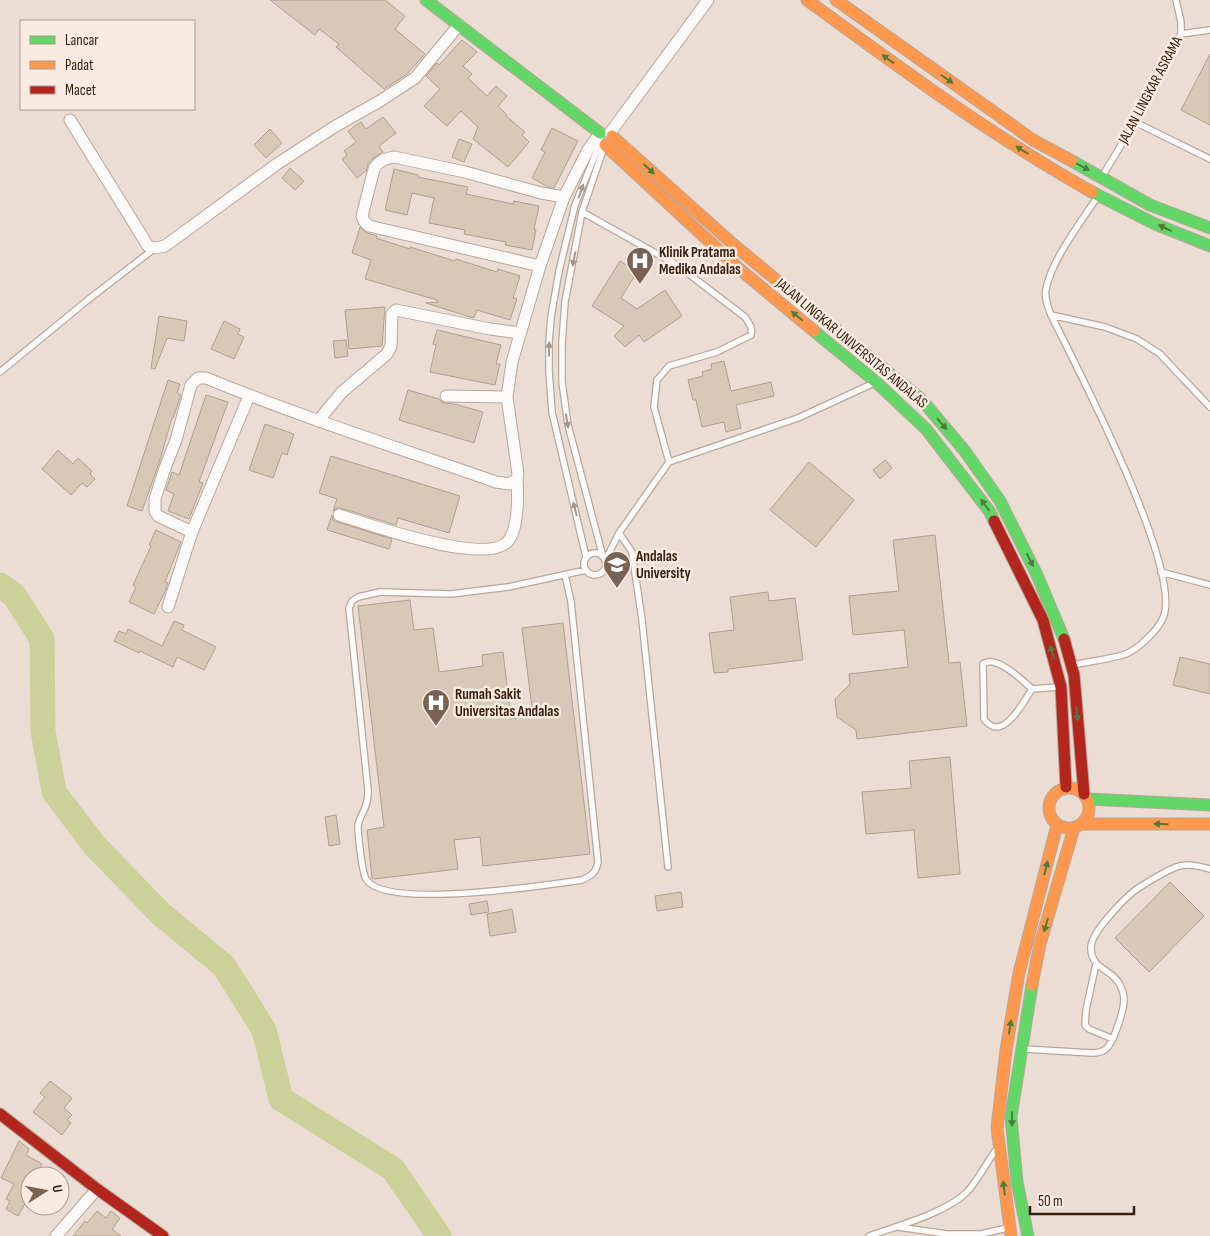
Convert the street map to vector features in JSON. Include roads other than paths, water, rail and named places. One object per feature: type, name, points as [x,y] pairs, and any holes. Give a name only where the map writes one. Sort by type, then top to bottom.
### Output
[{"type":"street","points":[[426,0],[604,139]]},
{"type":"street","points":[[339,515],[428,542],[456,548],[494,549],[502,547],[509,540],[518,509],[518,474],[516,451],[506,397],[512,362],[520,333],[540,266],[564,197],[588,150],[604,139],[708,0]]},
{"type":"street","points":[[807,0],[920,82],[1011,144],[1098,196],[1179,235],[1210,246]]},
{"type":"street","points":[[836,0],[1033,140],[1150,205],[1210,228]]},
{"type":"street","points":[[70,120],[148,246],[155,248],[165,246],[277,164],[334,127],[380,102],[415,78],[459,24]]},
{"type":"street","points":[[920,82],[930,67]]},
{"type":"street","name":"JALAN LINGKAR UNIVERSITAS ANDALAS","points":[[604,139],[921,399],[964,450],[1000,501],[1037,575],[1067,646],[1073,665],[1086,797]]},
{"type":"street","name":"JALAN LINGKAR UNIVERSITAS ANDALAS","points":[[604,139],[630,170],[737,267],[876,382],[926,429],[990,512],[1043,620],[1061,687],[1066,787]]},
{"type":"street","points":[[540,266],[369,226],[362,216],[374,169],[377,163],[384,159],[394,158],[466,172],[540,193],[564,197]]},
{"type":"street","points":[[318,420],[342,392],[387,354],[391,346],[392,314],[396,310],[490,329],[520,333]]},
{"type":"street","points":[[815,332],[824,318]]},
{"type":"street","points":[[192,532],[158,516],[155,511],[155,499],[164,468],[176,440],[191,385],[198,378],[206,378],[249,396],[496,482],[509,484],[517,479]]},
{"type":"street","points":[[168,607],[192,532],[249,396]]},
{"type":"street","points":[[446,396],[506,397]]},
{"type":"street","points":[[943,451],[954,438]]},
{"type":"street","points":[[1210,805],[1086,797],[1072,787],[1066,787],[1055,793],[1049,803],[1050,815],[1057,825],[1065,828],[1120,823],[1210,824]]},
{"type":"street","points":[[1028,1236],[1017,1182],[1011,1117],[1040,944],[1078,826],[1089,813],[1086,797]]},
{"type":"street","points":[[1010,1232],[997,1128],[1019,973],[1057,825]]},
{"type":"street","points":[[1002,1088],[1016,1087]]},
{"type":"street","points":[[0,1114],[97,1189],[163,1236]]},
{"type":"street","points":[[56,1236],[97,1189]]},
{"type":"lane","name":"JALAN LINGKAR ASRAMA","points":[[1102,177],[1135,122],[1181,34],[1181,22],[1176,0]]},
{"type":"lane","points":[[1181,34],[1210,30]]},
{"type":"lane","points":[[1135,122],[1210,159]]},
{"type":"lane","points":[[565,575],[571,602],[598,862],[596,870],[593,874],[582,880],[450,894],[395,892],[374,886],[366,879],[358,826],[367,804],[368,790],[349,608],[352,601],[358,597],[380,592],[451,594],[508,587],[586,570],[594,574],[603,570],[604,559],[568,425],[562,382],[562,343],[565,302],[582,212],[604,139]]},
{"type":"lane","points":[[586,570],[584,566],[586,556],[552,412],[549,342],[551,317],[559,271],[575,205],[604,139]]},
{"type":"lane","points":[[1073,665],[1128,653],[1152,634],[1163,618],[1166,608],[1165,588],[1153,542],[1116,447],[1051,315],[1046,301],[1045,290],[1054,266],[1098,196]]},
{"type":"lane","points":[[582,212],[677,265],[745,317],[751,325],[751,335],[717,352],[669,366],[657,380],[654,407],[669,462]]},
{"type":"lane","points":[[0,372],[155,248]]},
{"type":"lane","points":[[1051,315],[1105,327],[1137,339],[1160,354],[1210,407]]},
{"type":"lane","points":[[604,559],[669,462],[798,418],[876,382]]},
{"type":"lane","points":[[620,533],[632,552],[642,620],[668,867]]},
{"type":"lane","points":[[586,556],[595,553],[604,559]]},
{"type":"lane","points":[[1161,572],[1210,585]]},
{"type":"lane","points":[[1032,689],[1017,714],[1002,726],[994,727],[984,719],[983,664],[987,661],[993,661],[1017,675],[1032,689],[1061,687]]},
{"type":"lane","points":[[1022,1048],[1092,1053],[1105,1050],[1113,1039],[1124,999],[1119,982],[1096,964],[1091,957],[1090,945],[1117,907],[1139,888],[1178,866],[1194,865],[1210,869]]},
{"type":"lane","points":[[1096,964],[1086,1010],[1085,1025],[1088,1029],[1113,1039]]},
{"type":"lane","points":[[869,1236],[896,1227],[956,1201],[972,1186],[999,1146]]},
{"type":"lane","points":[[896,1227],[948,1234],[1010,1232]]},
{"type":"waterway","points":[[0,585],[14,595],[42,639],[43,731],[54,792],[95,846],[161,914],[224,966],[264,1030],[281,1099],[393,1169],[439,1236]]},
{"type":"place","name":"Klinik Pratama Medika Andalas","points":[[640,285]]},
{"type":"place","name":"Andalas University","points":[[617,589]]},
{"type":"place","name":"Rumah Sakit Universitas Andalas","points":[[436,727]]}]
